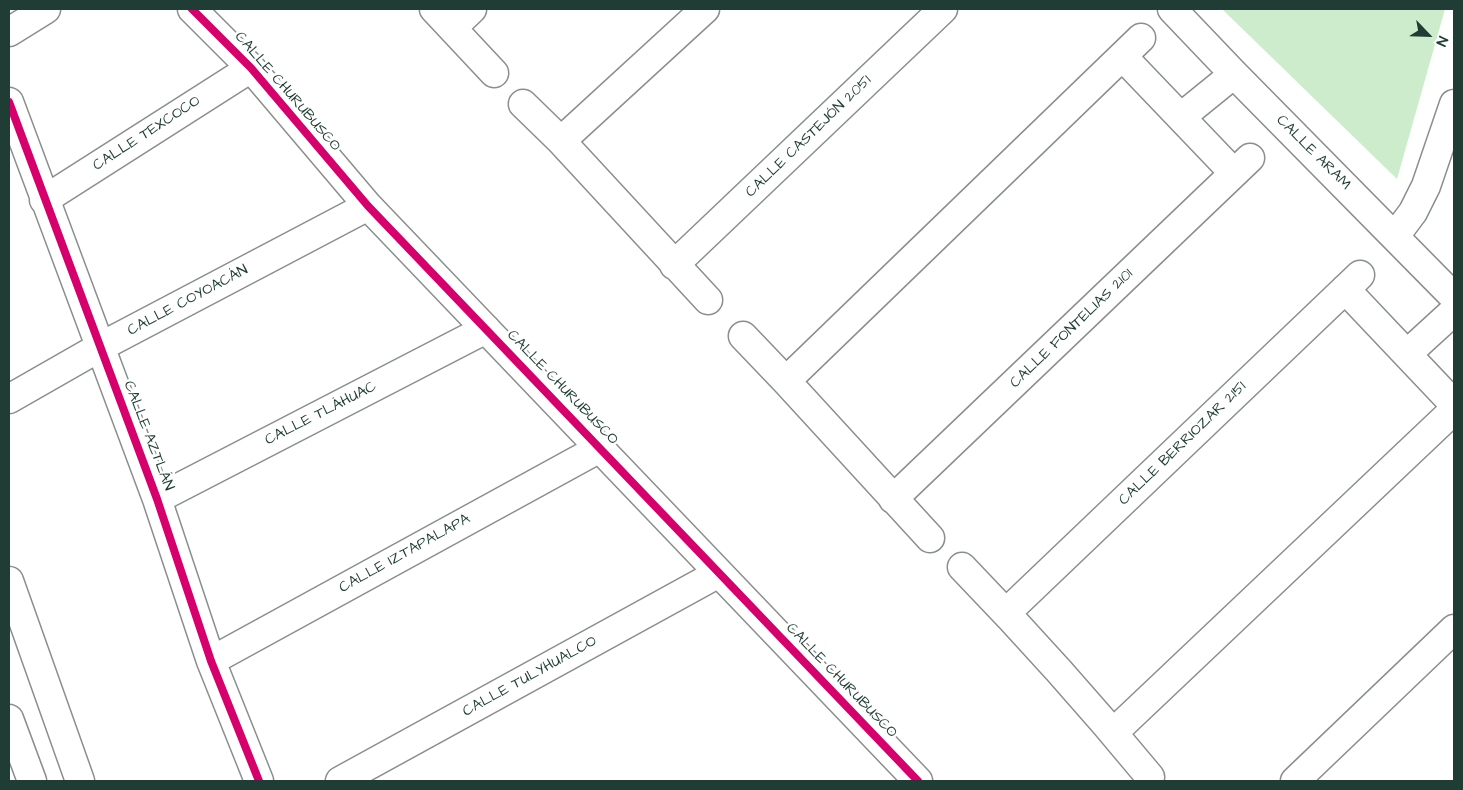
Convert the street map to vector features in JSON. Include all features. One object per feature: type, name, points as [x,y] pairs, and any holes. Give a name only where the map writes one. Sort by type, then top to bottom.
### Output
[{"type":"street","points":[[9,32],[46,9]]},
{"type":"street","name":"CALLE CHURUBUSCO","points":[[192,9],[251,68],[368,206],[918,781]]},
{"type":"street","points":[[472,9],[443,18],[494,73]]},
{"type":"street","points":[[561,141],[705,9]]},
{"type":"street","name":"CALLE CASTEJÓN 2051","points":[[674,265],[943,9]]},
{"type":"street","name":"CALLE ARAM","points":[[1172,9],[1454,296]]},
{"type":"street","points":[[786,381],[1132,47],[1181,118],[1234,74]]},
{"type":"street","name":"CALLE TEXCOCO","points":[[44,200],[251,68]]},
{"type":"street","name":"CALLE AZTLÁN","points":[[9,102],[157,499],[210,661],[258,781]]},
{"type":"street","points":[[523,104],[561,141],[708,300]]},
{"type":"street","points":[[1395,236],[1413,212],[1426,186],[1454,104]]},
{"type":"street","name":"CALLE FONTELIAS 2101","points":[[893,499],[1242,166],[1181,118]]},
{"type":"street","name":"CALLE COYOACÁN","points":[[9,399],[100,347],[368,206]]},
{"type":"street","name":"CALLE BERRIOZAR 2151","points":[[1006,613],[1353,282],[1407,354]]},
{"type":"street","points":[[1454,310],[1407,354],[1454,404]]},
{"type":"street","name":"CALLE TLÁHUAC","points":[[157,499],[486,329]]},
{"type":"street","points":[[742,336],[786,381],[930,538]]},
{"type":"street","points":[[1113,733],[1454,410]]},
{"type":"street","name":"CALLE IZTAPALAPA","points":[[210,661],[600,448]]},
{"type":"street","points":[[962,567],[1006,613],[1150,777]]},
{"type":"street","name":"CALLE TULYHUALCO","points":[[340,781],[719,573]]},
{"type":"street","points":[[9,581],[80,781]]},
{"type":"street","points":[[1295,781],[1454,629]]},
{"type":"street","points":[[9,719],[32,781]]},
{"type":"green space","points":[[1222,9],[1445,9],[1397,179]]},
{"type":"cycle path","points":[[192,9],[251,68],[368,206],[918,781]]},
{"type":"cycle path","points":[[9,102],[157,499],[211,661],[259,781]]}]
